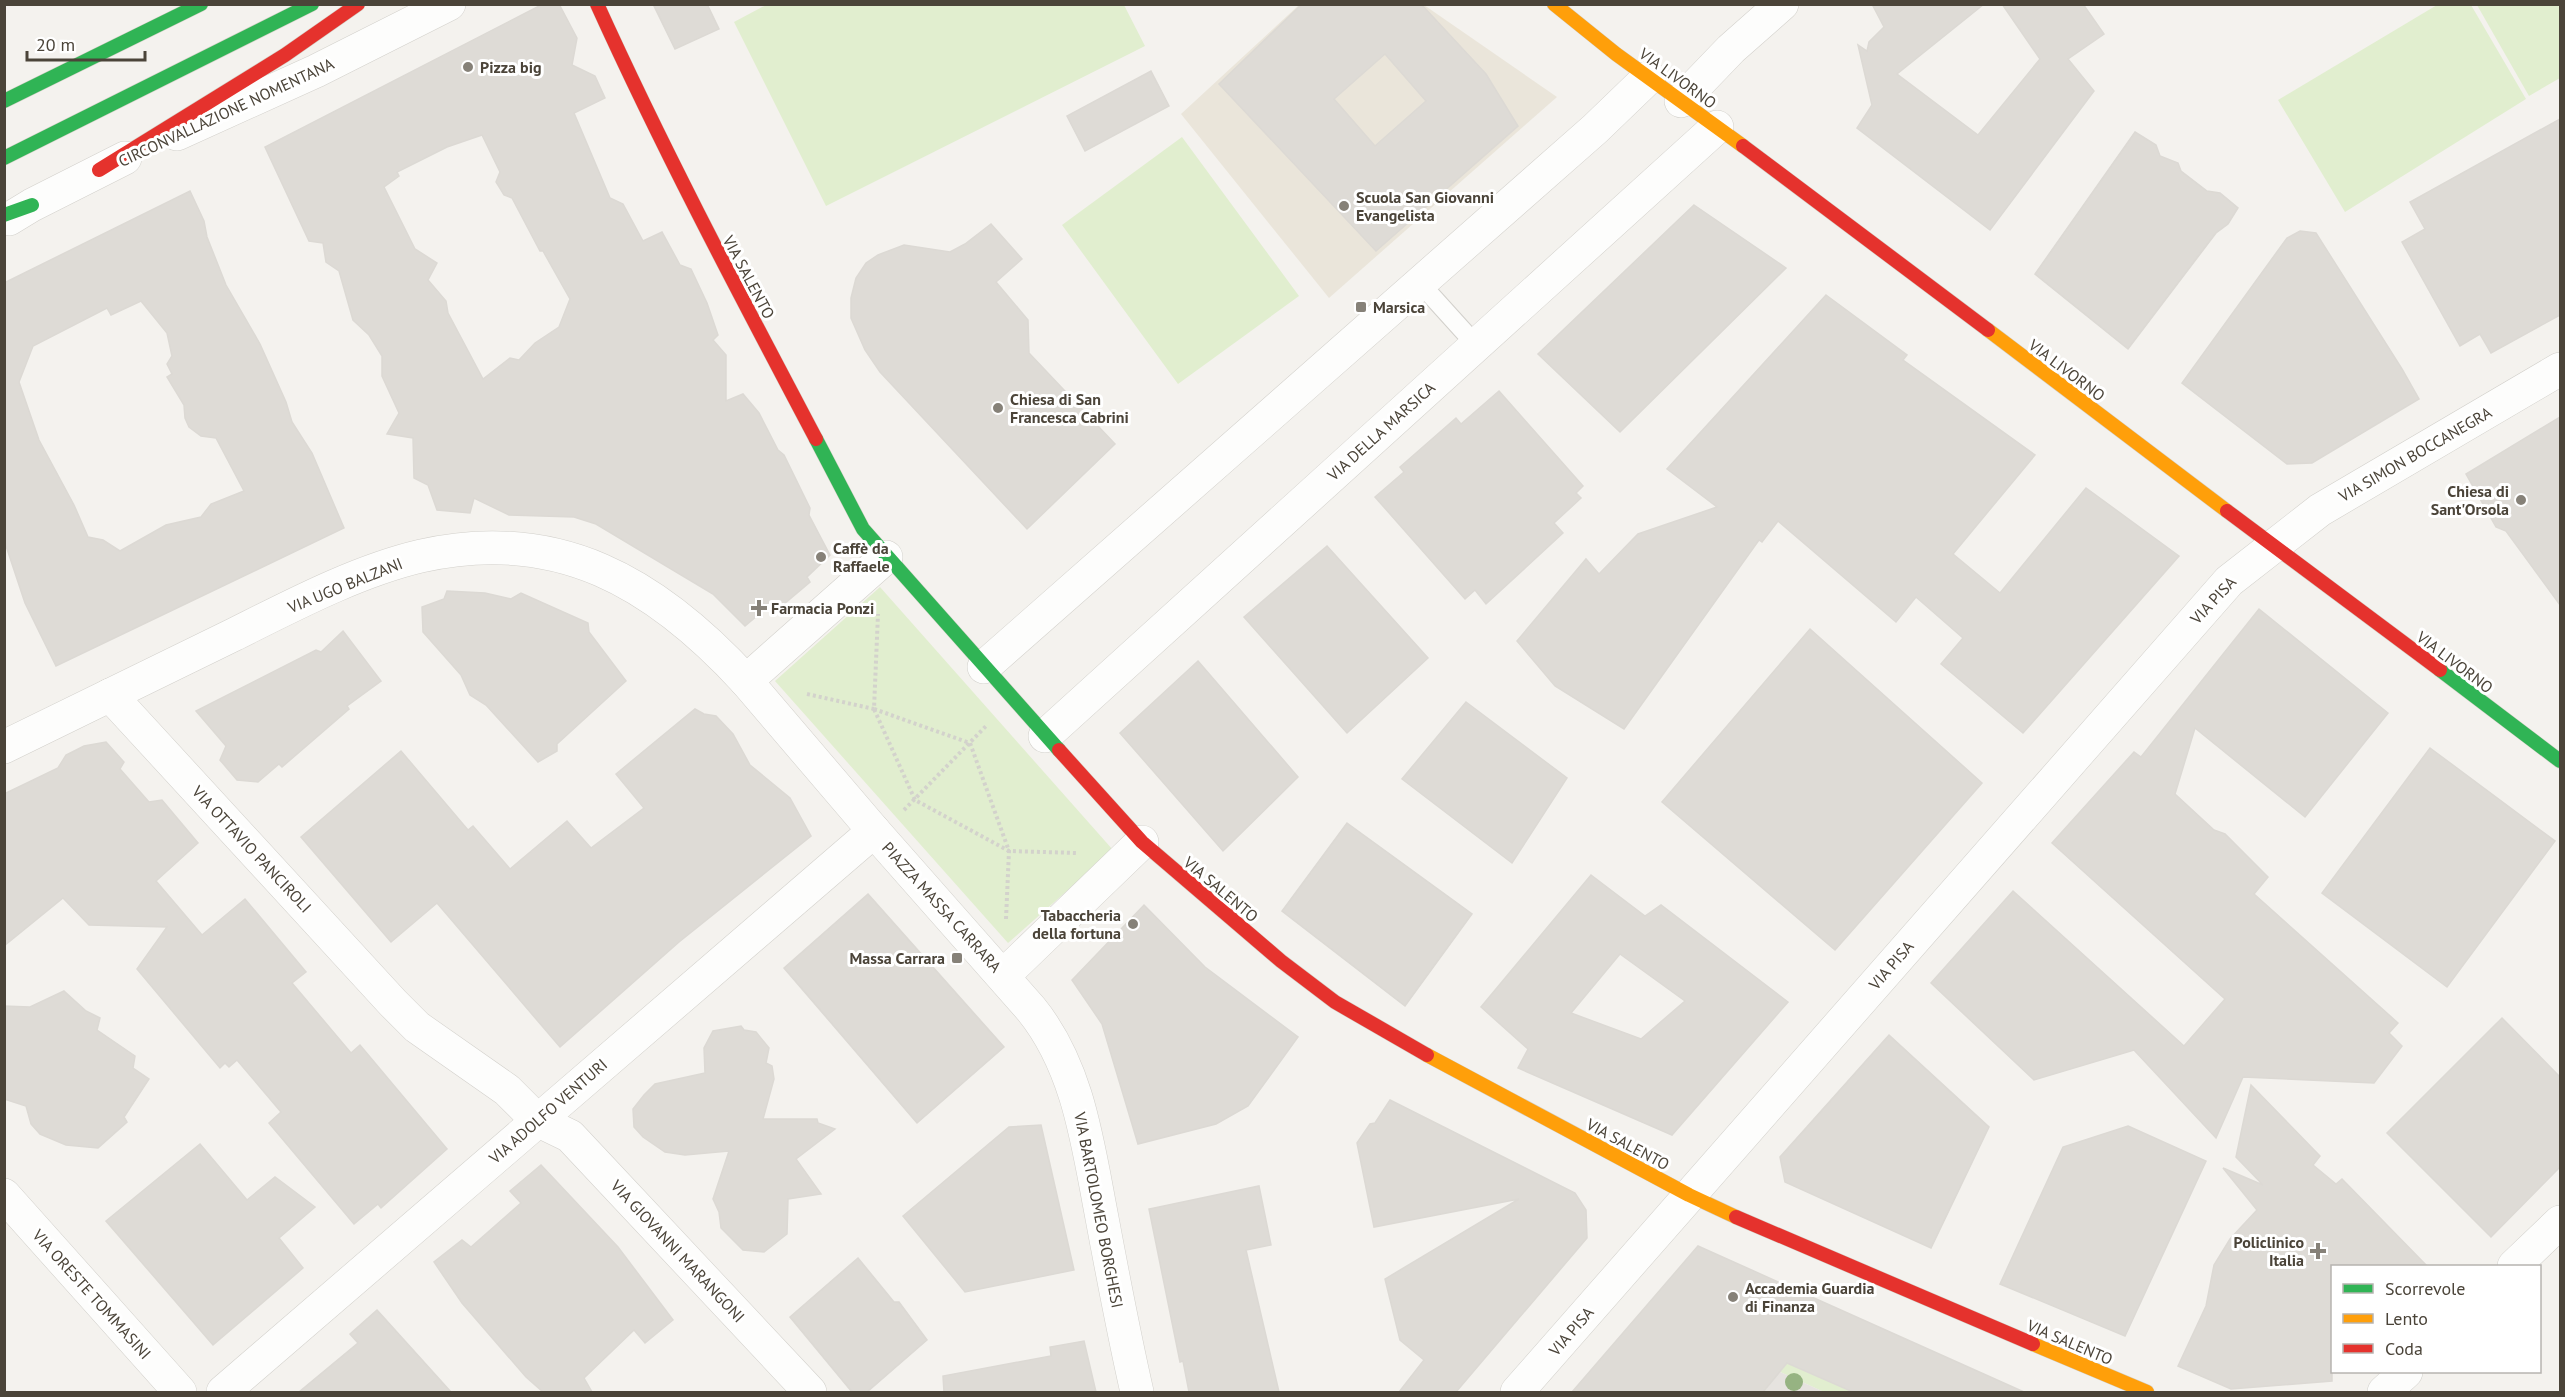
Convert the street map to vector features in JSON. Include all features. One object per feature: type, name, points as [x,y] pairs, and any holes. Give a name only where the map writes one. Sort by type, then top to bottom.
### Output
[{"type":"street","points":[[4,101],[201,4]]},
{"type":"street","points":[[4,158],[312,4]]},
{"type":"street","points":[[99,170],[285,55],[358,4]]},
{"type":"street","name":"CIRCONVALLAZIONE NOMENTANA","points":[[4,222],[18,210],[99,170],[316,71],[449,4]]},
{"type":"street","name":"VIA SALENTO","points":[[597,4],[643,105],[793,397],[863,529],[886,557]]},
{"type":"street","name":"VIA LIVORNO","points":[[1554,4],[2560,761]]},
{"type":"street","points":[[1681,100],[1731,49],[1782,4]]},
{"type":"street","points":[[97,56],[156,11]]},
{"type":"street","points":[[984,668],[1595,129],[1649,77]]},
{"type":"street","name":"VIA DELLA MARSICA","points":[[1045,735],[1717,127]]},
{"type":"street","name":"VIA SIMON BOCCANEGRA","points":[[2273,546],[2320,510],[2560,369]]},
{"type":"street","name":"VIA PISA","points":[[1517,1392],[2229,580],[2273,546]]},
{"type":"street","name":"VIA UGO BALZANI","points":[[4,747],[277,613],[366,574],[420,557],[481,548],[542,553],[606,570],[643,591],[682,619],[722,655],[746,681]]},
{"type":"street","points":[[746,681],[886,557],[1142,842]]},
{"type":"street","name":"PIAZZA MASSA CARRARA","points":[[746,681],[887,823],[1003,976],[1142,842]]},
{"type":"street","name":"VIA OTTAVIO PANCIROLI","points":[[110,695],[417,1027],[507,1090],[537,1120]]},
{"type":"street","name":"VIA ADOLFO VENTURI","points":[[223,1392],[537,1120],[887,823]]},
{"type":"street","name":"VIA SALENTO","points":[[1142,842],[1281,961],[1345,1008],[1424,1055],[1689,1195],[2147,1392]]},
{"type":"street","name":"VIA BARTOLOMEO BORGHESI","points":[[1003,976],[1049,1033],[1061,1055],[1072,1085],[1088,1138],[1137,1392]]},
{"type":"street","name":"VIA GIOVANNI MARANGONI","points":[[537,1120],[570,1136],[810,1392]]},
{"type":"street","name":"VIA ORESTE TOMMASINI","points":[[4,1195],[180,1392]]},
{"type":"street","points":[[2515,1265],[2560,1222]]},
{"type":"street","points":[[2384,1392],[2404,1373]]},
{"type":"lane","points":[[1420,284],[1476,345]]},
{"type":"path","points":[[879,611],[874,709],[915,800],[1009,851],[1086,853]]},
{"type":"path","points":[[800,692],[874,709],[970,744],[1009,851],[1006,930]]},
{"type":"path","points":[[887,823],[915,800],[992,720]]},
{"type":"shaded area","name":"Scuola San Giovanni Evangelista","points":[[1300,4],[1424,5],[1557,97],[1329,298],[1181,114]]},
{"type":"shaded area","points":[[1767,1366],[1824,1392],[1763,1392],[1767,1388],[1755,1378]]},
{"type":"green space","points":[[768,4],[1124,5],[1145,46],[826,206],[734,22]]},
{"type":"green space","points":[[2437,5],[2471,5],[2526,99],[2345,212],[2278,100]]},
{"type":"green space","points":[[2477,5],[2560,5],[2560,78],[2529,96]]},
{"type":"green space","points":[[1182,137],[1299,296],[1178,384],[1062,225]]},
{"type":"green space","points":[[880,587],[1113,850],[1008,943],[775,681]]},
{"type":"green space","points":[[1755,1348],[1853,1392],[1824,1392],[1767,1366]]},
{"type":"building","points":[[543,4],[559,4],[577,38],[572,65],[595,76],[605,98],[574,113],[610,198],[623,204],[643,241],[662,232],[680,265],[691,269],[707,303],[718,335],[713,340],[726,355],[726,401],[743,394],[759,413],[778,450],[784,455],[810,508],[809,515],[830,555],[807,577],[810,582],[778,609],[770,605],[745,626],[713,594],[596,524],[574,517],[509,515],[474,498],[470,513],[437,510],[428,485],[414,478],[413,438],[387,434],[399,413],[382,376],[382,356],[369,335],[353,320],[339,271],[326,262],[323,243],[309,241],[265,147]],"holes":[[[482,135],[500,172],[496,182],[504,195],[512,198],[540,251],[543,251],[570,299],[559,327],[535,343],[519,360],[510,358],[483,379],[448,313],[446,301],[428,280],[437,263],[415,249],[384,187],[399,176],[397,172],[447,147]]]},
{"type":"building","points":[[653,4],[707,4],[719,29],[675,49]]},
{"type":"building","name":"Scuola San Giovanni Evangelista","points":[[1302,4],[1421,4],[1486,74],[1518,126],[1376,251],[1219,84]],"holes":[[[1385,54],[1426,101],[1375,146],[1334,99]]]},
{"type":"building","points":[[1872,4],[1984,4],[1897,74],[1978,135],[2040,59],[2002,4],[2083,4],[2104,34],[2068,59],[2094,91],[1990,230],[1857,128],[1872,105],[1858,45],[1867,51],[1869,42],[1884,27]]},
{"type":"building","points":[[1151,71],[1169,106],[1085,151],[1067,116]]},
{"type":"building","points":[[2560,119],[2560,315],[2491,353],[2480,334],[2460,346],[2402,242],[2425,229],[2410,202]]},
{"type":"building","points":[[2135,132],[2156,145],[2160,156],[2178,163],[2181,171],[2207,191],[2220,193],[2238,208],[2228,224],[2216,233],[2128,349],[2035,274]]},
{"type":"building","points":[[190,191],[204,221],[207,237],[226,285],[260,344],[286,402],[292,422],[312,453],[344,528],[56,666],[25,603],[4,540],[4,283]],"holes":[[[141,301],[167,333],[172,356],[167,364],[172,374],[167,377],[184,405],[185,418],[189,427],[201,436],[216,438],[244,491],[211,504],[201,517],[166,525],[120,551],[103,540],[88,537],[74,505],[39,440],[19,382],[33,346],[107,308],[111,315]]]},
{"type":"building","points":[[1694,205],[1786,268],[1620,432],[1538,354]]},
{"type":"building","name":"Chiesa di San Francesca Cabrini","points":[[991,224],[1022,259],[996,282],[1028,320],[1029,353],[1115,444],[1027,529],[880,372],[865,350],[851,318],[851,298],[856,278],[866,263],[878,255],[904,245],[950,252],[965,244]]},
{"type":"building","points":[[2300,231],[2316,233],[2419,399],[2312,463],[2287,464],[2182,383],[2287,238]]},
{"type":"building","points":[[1826,295],[1907,355],[1903,360],[2035,455],[1953,554],[2000,593],[2086,488],[2179,556],[2023,733],[1941,664],[1963,638],[1916,597],[1896,622],[1778,521],[1762,542],[1759,540],[1624,729],[1555,686],[1517,641],[1586,559],[1599,574],[1638,534],[1717,507],[1667,469]]},
{"type":"building","points":[[1499,391],[1583,486],[1576,493],[1581,498],[1554,523],[1563,533],[1486,604],[1475,590],[1465,599],[1375,497],[1404,472],[1400,467],[1456,418],[1461,424]]},
{"type":"building","name":"Chiesa di Sant'Orsola","points":[[2560,417],[2560,605],[2506,531],[2496,527],[2466,474]]},
{"type":"building","points":[[1327,546],[1428,658],[1347,733],[1244,617]]},
{"type":"building","points":[[447,591],[485,593],[511,599],[521,593],[588,623],[589,632],[626,681],[557,744],[557,751],[538,762],[486,705],[470,695],[461,675],[423,632],[422,607],[444,599]]},
{"type":"building","points":[[2259,609],[2388,713],[2305,817],[2195,728],[2175,794],[2214,830],[2225,834],[2268,877],[2254,894],[2398,1023],[2389,1033],[2402,1046],[2374,1083],[2243,1077],[2216,1138],[2134,1050],[2034,1080],[1931,983],[2013,891],[2184,1046],[2225,999],[2052,843],[2134,752],[2141,757]]},
{"type":"building","points":[[1810,629],[1982,783],[1835,950],[1662,802]]},
{"type":"building","points":[[343,631],[381,681],[347,706],[349,709],[282,767],[279,764],[258,782],[237,780],[220,760],[226,746],[196,711],[316,650],[321,652]]},
{"type":"building","points":[[1198,661],[1298,777],[1223,851],[1120,733]]},
{"type":"building","points":[[1466,702],[1567,778],[1512,863],[1402,779]]},
{"type":"building","points":[[695,709],[704,714],[716,716],[733,734],[750,765],[790,798],[811,836],[679,942],[560,1047],[437,903],[391,942],[301,837],[401,751],[468,830],[473,826],[510,869],[567,821],[591,848],[644,808],[616,774]]},
{"type":"building","points":[[106,742],[124,762],[120,769],[149,802],[162,800],[198,843],[156,881],[202,935],[245,899],[306,972],[292,983],[351,1053],[360,1045],[447,1149],[381,1208],[378,1204],[354,1224],[269,1123],[281,1112],[237,1060],[229,1067],[225,1063],[220,1068],[137,969],[167,927],[89,925],[63,898],[4,946],[4,794],[58,768],[66,755],[84,746]]},
{"type":"building","points":[[2430,748],[2555,841],[2447,987],[2322,893]]},
{"type":"building","points":[[1347,823],[1472,914],[1405,1006],[1282,911]]},
{"type":"building","points":[[1591,875],[1645,916],[1661,905],[1788,1002],[1672,1135],[1518,1068],[1528,1049],[1481,1007]],"holes":[[[1620,954],[1685,1001],[1641,1039],[1571,1013]]]},
{"type":"building","points":[[868,894],[1004,1047],[917,1123],[784,968]]},
{"type":"building","points":[[1144,905],[1205,967],[1298,1037],[1248,1106],[1216,1124],[1138,1144],[1102,1024],[1072,980]]},
{"type":"building","points":[[64,991],[86,1011],[100,1018],[97,1030],[135,1056],[133,1068],[149,1079],[124,1117],[127,1122],[98,1148],[66,1145],[40,1134],[31,1124],[26,1106],[4,1099],[4,1006],[30,1007]]},
{"type":"building","points":[[2502,1018],[2560,1077],[2560,1167],[2491,1237],[2387,1133]]},
{"type":"building","points":[[741,1026],[744,1030],[756,1032],[769,1048],[766,1063],[772,1066],[774,1079],[763,1119],[817,1119],[818,1123],[835,1129],[796,1159],[821,1194],[788,1199],[787,1234],[764,1252],[743,1250],[721,1228],[719,1212],[713,1199],[729,1151],[685,1155],[665,1152],[643,1137],[634,1127],[633,1109],[655,1084],[705,1073],[704,1048],[713,1031]]},
{"type":"building","points":[[1889,1035],[1989,1127],[1931,1248],[1785,1182],[1780,1157]]},
{"type":"building","name":"Policlinico Italia","points":[[2251,1085],[2320,1156],[2313,1165],[2336,1184],[2342,1179],[2426,1265],[2331,1265],[2332,1381],[2231,1389],[2178,1366],[2206,1306],[2214,1265],[2230,1239],[2257,1210],[2223,1168],[2263,1185],[2236,1157]]},
{"type":"building","points":[[1390,1100],[1575,1193],[1586,1210],[1587,1238],[1456,1392],[1399,1392],[1424,1360],[1400,1340],[1385,1279],[1519,1199],[1374,1227],[1357,1143],[1370,1124],[1375,1123]]},
{"type":"building","points":[[1041,1125],[1074,1270],[965,1292],[903,1216],[1009,1127]]},
{"type":"building","points":[[2128,1126],[2206,1161],[2125,1336],[2000,1284],[2063,1147]]},
{"type":"building","points":[[200,1144],[247,1200],[275,1177],[315,1207],[279,1238],[303,1268],[213,1345],[106,1221]]},
{"type":"building","points":[[541,1165],[618,1247],[673,1320],[645,1343],[634,1330],[584,1378],[592,1392],[543,1392],[526,1377],[462,1303],[434,1262],[462,1240],[471,1247],[521,1203],[510,1191]]},
{"type":"building","points":[[1259,1186],[1271,1245],[1246,1250],[1279,1392],[1189,1392],[1183,1361],[1180,1362],[1149,1209]]},
{"type":"building","name":"Accademia Guardia di Finanza","points":[[1698,1246],[2024,1392],[1853,1392],[1787,1363],[1763,1392],[1572,1392]]},
{"type":"building","points":[[858,1258],[894,1302],[899,1302],[927,1340],[867,1392],[852,1392],[790,1317]]},
{"type":"building","points":[[377,1310],[451,1392],[299,1392],[358,1343],[350,1334]]},
{"type":"building","points":[[1084,1341],[1096,1392],[944,1392],[943,1376],[1051,1356],[1050,1347]]},
{"type":"traffic: fast","points":[[4,101],[201,4]]},
{"type":"traffic: fast","points":[[4,158],[312,4]]},
{"type":"traffic: fast","points":[[4,215],[32,205]]},
{"type":"traffic: fast","points":[[816,439],[863,529],[1059,750]]},
{"type":"traffic: fast","points":[[2440,670],[2560,761]]},
{"type":"traffic: slow","points":[[1554,4],[1616,54],[1743,146]]},
{"type":"traffic: slow","points":[[1988,330],[2227,511]]},
{"type":"traffic: slow","points":[[1427,1055],[1689,1195],[1736,1217]]},
{"type":"traffic: slow","points":[[2033,1344],[2147,1392]]},
{"type":"traffic: jam","points":[[99,170],[285,55],[358,4]]},
{"type":"traffic: jam","points":[[597,4],[676,169],[816,439]]},
{"type":"traffic: jam","points":[[1743,146],[1988,330]]},
{"type":"traffic: jam","points":[[2227,511],[2440,670]]},
{"type":"traffic: jam","points":[[1059,750],[1142,842],[1281,961],[1335,1002],[1427,1055]]},
{"type":"traffic: jam","points":[[1736,1217],[2033,1344]]},
{"type":"place","name":"Pizza big","points":[[468,67]]},
{"type":"place","name":"Scuola San Giovanni Evangelista","points":[[1344,206]]},
{"type":"place","name":"Marsica","points":[[1361,307]]},
{"type":"place","name":"Chiesa di San Francesca Cabrini","points":[[998,408]]},
{"type":"place","name":"Chiesa di Sant'Orsola","points":[[2521,500]]},
{"type":"place","name":"Caffè da Raffaele","points":[[821,557]]},
{"type":"place","name":"Farmacia Ponzi","points":[[759,608]]},
{"type":"place","name":"Tabaccheria della fortuna","points":[[1133,924]]},
{"type":"place","name":"Massa Carrara","points":[[957,958]]},
{"type":"place","name":"Policlinico Italia","points":[[2318,1251]]},
{"type":"place","name":"Accademia Guardia di Finanza","points":[[1733,1297]]}]
